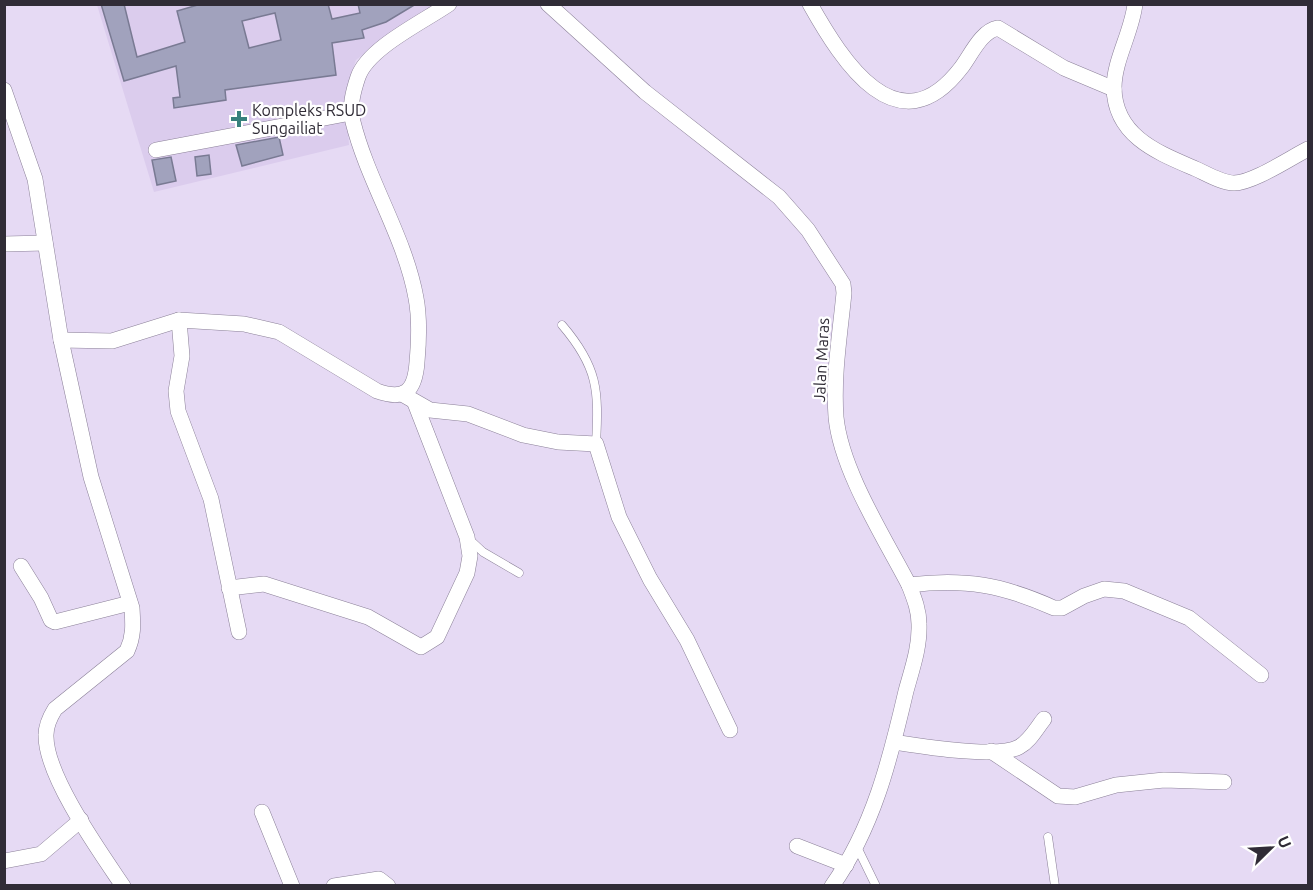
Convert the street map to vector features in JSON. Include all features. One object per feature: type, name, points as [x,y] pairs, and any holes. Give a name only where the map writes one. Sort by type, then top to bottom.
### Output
[{"type":"street","points":[[229,588],[264,584],[368,617],[420,647],[437,637],[467,573],[470,556],[467,537],[408,399],[417,370],[420,331],[416,297],[406,262],[381,203],[351,113],[355,88],[363,65],[382,48],[449,4]]},
{"type":"street","name":"Jalan Maras","points":[[548,4],[645,92],[779,197],[808,230],[840,275],[844,293],[836,368],[836,419],[852,473],[917,603],[918,641],[894,742],[869,821],[857,847],[832,885]]},
{"type":"street","points":[[810,4],[825,32],[858,76],[875,92],[891,100],[905,101],[940,90],[961,68],[984,36],[998,28],[1064,68],[1114,89]]},
{"type":"street","points":[[1136,4],[1116,72],[1114,89],[1118,110],[1129,131],[1149,148],[1231,183],[1245,181],[1308,148]]},
{"type":"street","points":[[4,90],[35,179],[61,339],[92,477],[130,603],[133,639],[127,651],[55,709],[49,719],[46,736],[66,796],[123,885]]},
{"type":"street","points":[[156,150],[351,113]]},
{"type":"street","points":[[4,244],[45,243]]},
{"type":"street","points":[[61,339],[112,341],[179,320],[244,324],[279,332],[377,392],[408,399],[430,410],[468,414],[523,435],[558,442],[596,444],[619,518],[650,579],[687,640],[730,730]]},
{"type":"street","points":[[179,320],[182,356],[176,391],[178,411],[211,499],[239,632]]},
{"type":"street","points":[[21,566],[41,598],[51,620],[55,622],[130,603]]},
{"type":"street","points":[[909,585],[944,580],[982,584],[1007,589],[1054,608],[1062,608],[1104,590],[1124,591],[1189,618],[1261,675]]},
{"type":"street","points":[[894,742],[940,749],[991,751],[1019,747],[1044,719]]},
{"type":"street","points":[[991,751],[1058,796],[1075,797],[1116,785],[1164,780],[1224,782]]},
{"type":"street","points":[[261,812],[291,885]]},
{"type":"street","points":[[4,861],[41,854],[81,820]]},
{"type":"street","points":[[797,846],[846,865]]},
{"type":"street","points":[[334,885],[380,879],[388,885]]},
{"type":"lane","points":[[562,325],[581,347],[591,365],[597,402],[596,444]]},
{"type":"lane","points":[[467,537],[483,552],[519,573]]},
{"type":"lane","points":[[1048,837],[1055,885]]},
{"type":"lane","points":[[857,847],[876,885]]},
{"type":"shaded area","name":"Kompleks RSUD Sungailiat","points":[[97,5],[437,5],[390,34],[356,60],[345,93],[349,145],[154,192]]},
{"type":"building","points":[[101,4],[124,4],[137,57],[185,42],[177,11],[201,4],[328,4],[332,19],[360,13],[358,4],[416,4],[386,22],[362,30],[364,38],[332,43],[336,75],[225,90],[226,100],[174,108],[173,98],[180,97],[176,66],[124,81]],"holes":[[[275,13],[281,40],[249,48],[242,21]]]},
{"type":"building","points":[[279,137],[283,155],[242,166],[236,145]]},
{"type":"building","points":[[209,155],[211,174],[197,176],[195,157]]},
{"type":"building","points":[[171,157],[176,181],[157,185],[152,160]]},
{"type":"place","name":"Kompleks RSUD Sungailiat","points":[[239,119]]}]
